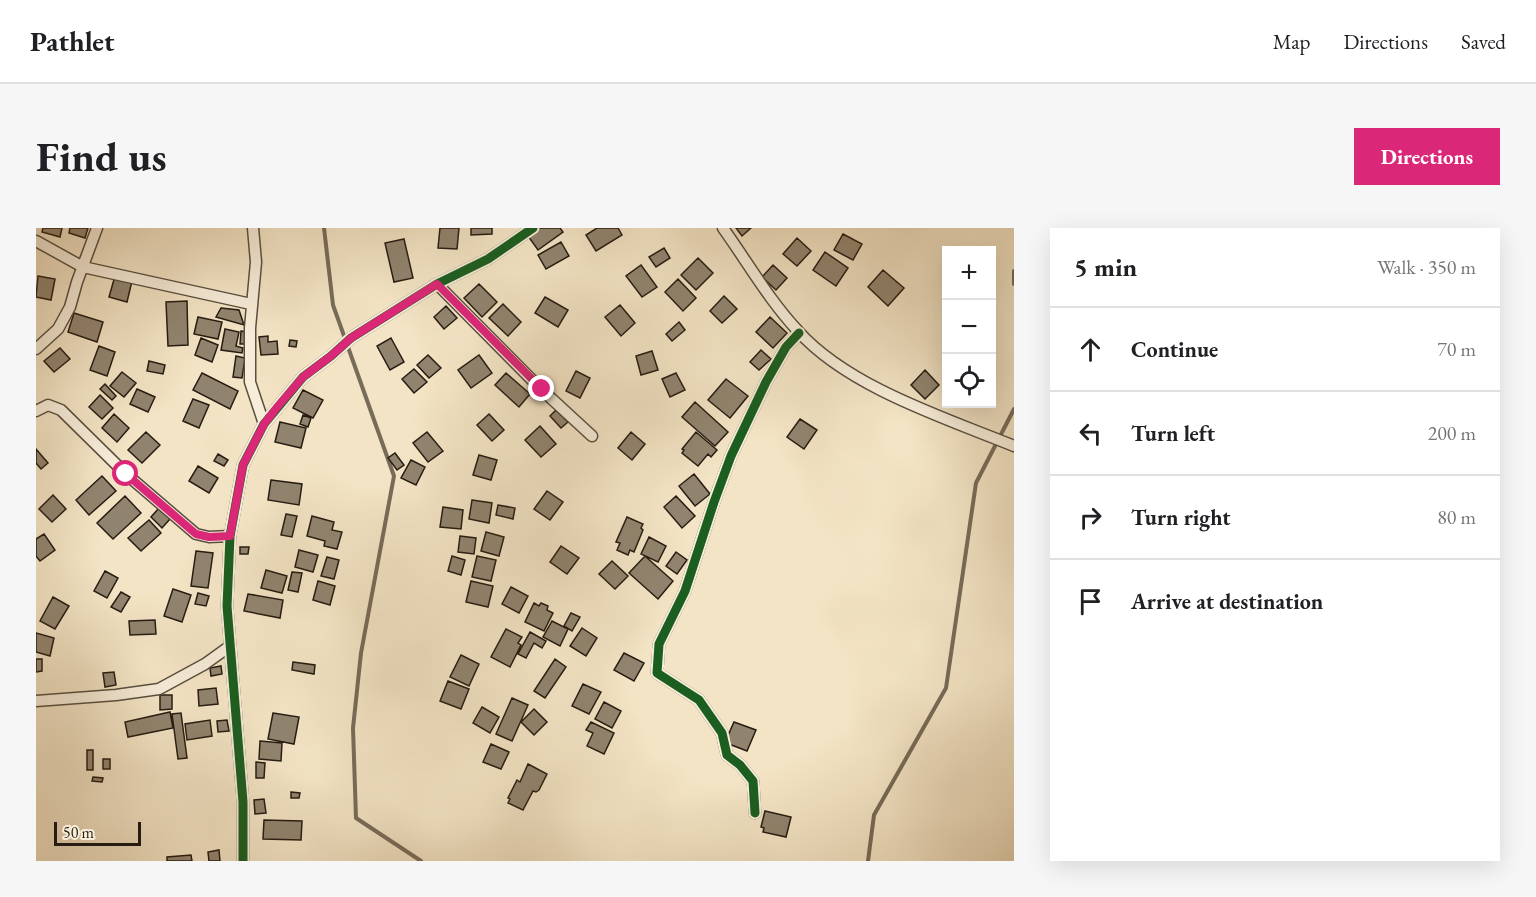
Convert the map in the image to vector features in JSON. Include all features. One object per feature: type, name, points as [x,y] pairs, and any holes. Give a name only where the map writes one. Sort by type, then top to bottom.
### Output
[{"type":"street","points":[[36,350],[58,329],[70,307],[98,228]]},
{"type":"street","points":[[253,228],[256,262],[250,328],[250,382],[264,424]]},
{"type":"street","points":[[243,861],[243,802],[227,606],[230,536],[243,465],[264,424],[303,377],[351,338],[437,284],[488,259],[533,228]]},
{"type":"street","points":[[723,228],[753,273],[799,333],[821,353],[851,374],[889,394],[1014,446]]},
{"type":"street","points":[[36,241],[83,267],[252,304]]},
{"type":"street","points":[[437,284],[592,436]]},
{"type":"street","points":[[755,813],[753,781],[740,765],[727,755],[722,733],[699,700],[657,673],[658,644],[685,591],[714,502],[750,414],[786,347],[799,333]]},
{"type":"street","points":[[36,411],[48,405],[61,410],[126,474],[196,534],[209,537],[230,536]]},
{"type":"street","points":[[36,701],[116,695],[159,688],[205,664],[230,646]]},
{"type":"building","points":[[43,228],[62,228],[60,237],[42,232]]},
{"type":"building","points":[[70,228],[88,228],[85,238],[69,233]]},
{"type":"building","points":[[440,228],[459,228],[457,249],[438,248]]},
{"type":"building","points":[[471,228],[492,228],[492,234],[471,235]]},
{"type":"building","points":[[540,228],[560,228],[563,232],[538,250],[528,236]]},
{"type":"building","points":[[597,228],[618,228],[622,235],[596,251],[586,235]]},
{"type":"building","points":[[736,228],[751,228],[742,236]]},
{"type":"building","points":[[843,234],[862,244],[853,260],[834,250]]},
{"type":"building","points":[[797,238],[811,251],[797,266],[783,254]]},
{"type":"building","points":[[404,239],[413,278],[394,282],[385,243]]},
{"type":"building","points":[[561,242],[569,256],[546,269],[538,255]]},
{"type":"building","points":[[664,248],[670,258],[656,267],[649,257]]},
{"type":"building","points":[[825,252],[848,268],[836,286],[813,270]]},
{"type":"building","points":[[698,258],[713,273],[696,290],[681,275]]},
{"type":"building","points":[[641,265],[657,287],[642,297],[626,276]]},
{"type":"building","points":[[773,265],[787,278],[776,290],[762,277]]},
{"type":"building","points":[[883,270],[904,288],[888,306],[868,287]]},
{"type":"building","points":[[38,276],[55,279],[51,300],[36,297]]},
{"type":"building","points":[[115,276],[132,281],[127,302],[109,297]]},
{"type":"building","points":[[678,279],[696,298],[683,311],[665,292]]},
{"type":"building","points":[[479,284],[497,302],[482,317],[464,298]]},
{"type":"building","points":[[724,296],[737,309],[722,323],[710,311]]},
{"type":"building","points":[[545,297],[568,310],[558,327],[535,313]]},
{"type":"building","points":[[187,301],[188,345],[168,346],[166,302]]},
{"type":"building","points":[[503,304],[521,322],[508,336],[489,318]]},
{"type":"building","points":[[620,305],[635,323],[621,336],[605,317]]},
{"type":"building","points":[[446,306],[457,318],[444,329],[434,317]]},
{"type":"building","points":[[221,308],[239,310],[244,325],[216,317]]},
{"type":"building","points":[[74,313],[103,322],[97,342],[68,332]]},
{"type":"building","points":[[198,317],[222,322],[218,339],[194,334]]},
{"type":"building","points":[[770,317],[787,333],[773,348],[756,332]]},
{"type":"building","points":[[679,322],[685,330],[672,341],[666,334]]},
{"type":"building","points":[[225,329],[239,332],[236,346],[243,348],[242,353],[221,350]]},
{"type":"building","points":[[241,331],[247,332],[245,344],[240,344]]},
{"type":"building","points":[[268,336],[268,342],[277,341],[278,354],[261,355],[259,337]]},
{"type":"building","points":[[201,338],[218,345],[212,362],[195,355]]},
{"type":"building","points":[[391,338],[404,362],[390,370],[377,346]]},
{"type":"building","points":[[290,340],[297,341],[296,347],[289,346]]},
{"type":"building","points":[[99,346],[115,352],[107,376],[90,370]]},
{"type":"building","points":[[60,348],[70,359],[54,372],[44,361]]},
{"type":"building","points":[[761,350],[771,359],[759,370],[750,362]]},
{"type":"building","points":[[652,351],[658,370],[641,375],[636,356]]},
{"type":"building","points":[[428,355],[441,368],[429,378],[417,365]]},
{"type":"building","points":[[479,355],[492,373],[471,388],[458,370]]},
{"type":"building","points":[[236,356],[245,358],[242,378],[233,377]]},
{"type":"building","points":[[149,361],[165,365],[163,374],[147,371]]},
{"type":"building","points":[[414,369],[427,382],[414,393],[402,379]]},
{"type":"building","points":[[925,370],[939,385],[925,399],[911,385]]},
{"type":"building","points":[[576,371],[590,378],[580,398],[566,391]]},
{"type":"building","points":[[122,372],[136,383],[124,397],[110,386]]},
{"type":"building","points":[[202,373],[238,391],[230,409],[193,390]]},
{"type":"building","points":[[506,373],[530,394],[519,407],[495,385]]},
{"type":"building","points":[[676,373],[685,390],[670,397],[662,379]]},
{"type":"building","points":[[726,379],[748,396],[730,418],[708,400]]},
{"type":"building","points":[[105,384],[116,396],[112,400],[100,389]]},
{"type":"building","points":[[137,389],[155,397],[148,412],[130,404]]},
{"type":"building","points":[[303,390],[323,400],[313,418],[293,408]]},
{"type":"building","points":[[100,395],[113,408],[102,419],[89,407]]},
{"type":"building","points":[[193,399],[209,405],[199,428],[183,421]]},
{"type":"building","points":[[695,402],[728,432],[715,446],[682,417]]},
{"type":"building","points":[[556,410],[568,422],[561,428],[550,416]]},
{"type":"building","points":[[114,414],[129,428],[117,442],[102,428]]},
{"type":"building","points":[[489,414],[504,430],[492,441],[477,425]]},
{"type":"building","points":[[303,415],[311,418],[308,427],[300,424]]},
{"type":"building","points":[[800,419],[817,430],[804,449],[787,437]]},
{"type":"building","points":[[280,422],[306,428],[301,448],[275,442]]},
{"type":"building","points":[[540,426],[556,444],[541,457],[525,440]]},
{"type":"building","points":[[146,432],[160,445],[142,463],[128,450]]},
{"type":"building","points":[[427,432],[443,451],[428,462],[413,443]]},
{"type":"building","points":[[631,432],[645,444],[632,460],[618,448]]},
{"type":"building","points":[[696,432],[717,450],[711,457],[708,454],[698,466],[682,453],[684,450],[682,449]]},
{"type":"building","points":[[36,449],[48,463],[41,469],[36,463]]},
{"type":"building","points":[[395,453],[404,465],[397,470],[388,458]]},
{"type":"building","points":[[218,454],[228,460],[224,466],[214,461]]},
{"type":"building","points":[[479,455],[497,460],[491,480],[473,475]]},
{"type":"building","points":[[411,460],[425,467],[416,485],[401,478]]},
{"type":"building","points":[[198,466],[218,478],[209,493],[189,481]]},
{"type":"building","points":[[694,474],[710,494],[695,506],[679,486]]},
{"type":"building","points":[[102,476],[116,491],[89,515],[76,500]]},
{"type":"building","points":[[271,480],[302,484],[299,505],[268,500]]},
{"type":"building","points":[[547,491],[563,502],[550,520],[534,509]]},
{"type":"building","points":[[53,495],[66,509],[52,522],[39,509]]},
{"type":"building","points":[[125,496],[141,513],[113,539],[97,523]]},
{"type":"building","points":[[676,496],[695,516],[682,528],[664,507]]},
{"type":"building","points":[[472,500],[492,503],[489,523],[469,519]]},
{"type":"building","points":[[498,505],[515,508],[513,519],[496,515]]},
{"type":"building","points":[[443,507],[463,510],[461,529],[440,527]]},
{"type":"building","points":[[159,508],[170,519],[162,528],[151,517]]},
{"type":"building","points":[[286,514],[297,516],[292,537],[281,535]]},
{"type":"building","points":[[312,516],[334,522],[332,530],[342,532],[337,549],[324,546],[325,541],[307,536]]},
{"type":"building","points":[[627,517],[643,524],[641,528],[643,530],[634,552],[630,550],[628,555],[617,550],[620,543],[616,542]]},
{"type":"building","points":[[149,520],[161,533],[141,551],[128,538]]},
{"type":"building","points":[[486,532],[504,537],[499,556],[481,551]]},
{"type":"building","points":[[44,534],[55,550],[40,561],[36,556],[36,539]]},
{"type":"building","points":[[460,536],[476,538],[474,554],[458,552]]},
{"type":"building","points":[[649,537],[666,546],[658,562],[641,554]]},
{"type":"building","points":[[561,546],[579,558],[567,574],[550,562]]},
{"type":"building","points":[[240,547],[249,547],[248,554],[240,554]]},
{"type":"building","points":[[299,550],[318,555],[313,572],[295,567]]},
{"type":"building","points":[[196,551],[213,553],[208,588],[191,586]]},
{"type":"building","points":[[676,552],[687,560],[677,574],[666,566]]},
{"type":"building","points":[[452,556],[465,560],[461,575],[448,571]]},
{"type":"building","points":[[477,556],[496,560],[491,581],[472,577]]},
{"type":"building","points":[[645,556],[673,581],[658,599],[629,573]]},
{"type":"building","points":[[327,557],[339,560],[334,579],[321,576]]},
{"type":"building","points":[[612,561],[628,576],[615,589],[599,574]]},
{"type":"building","points":[[266,570],[287,576],[282,593],[261,588]]},
{"type":"building","points":[[105,571],[118,578],[107,598],[94,591]]},
{"type":"building","points":[[292,572],[302,573],[298,592],[288,590]]},
{"type":"building","points":[[318,581],[335,586],[330,605],[313,600]]},
{"type":"building","points":[[471,581],[493,586],[488,607],[466,602]]},
{"type":"building","points":[[511,587],[528,596],[519,613],[502,604]]},
{"type":"building","points":[[173,589],[191,595],[182,622],[164,616]]},
{"type":"building","points":[[121,592],[130,597],[121,612],[111,607]]},
{"type":"building","points":[[198,593],[209,596],[206,606],[195,604]]},
{"type":"building","points":[[248,594],[283,600],[280,618],[244,611]]},
{"type":"building","points":[[53,597],[69,606],[55,629],[40,621]]},
{"type":"building","points":[[534,603],[539,606],[541,603],[548,606],[547,610],[553,613],[544,631],[525,622]]},
{"type":"building","points":[[571,613],[580,617],[572,631],[564,626]]},
{"type":"building","points":[[155,620],[156,634],[130,635],[129,621]]},
{"type":"building","points":[[552,621],[568,629],[560,646],[543,637]]},
{"type":"building","points":[[582,628],[597,638],[586,656],[570,646]]},
{"type":"building","points":[[506,629],[522,637],[518,643],[521,645],[510,667],[491,657]]},
{"type":"building","points":[[530,632],[546,641],[542,648],[534,643],[526,658],[518,654]]},
{"type":"building","points":[[36,633],[54,638],[50,656],[36,652]]},
{"type":"building","points":[[624,653],[644,663],[634,681],[614,670]]},
{"type":"building","points":[[461,655],[479,664],[469,686],[450,677]]},
{"type":"building","points":[[36,659],[42,659],[42,671],[36,672]]},
{"type":"building","points":[[555,659],[566,667],[545,698],[534,691]]},
{"type":"building","points":[[293,662],[315,665],[314,674],[292,670]]},
{"type":"building","points":[[221,666],[222,674],[211,676],[210,668]]},
{"type":"building","points":[[114,672],[116,685],[105,687],[103,673]]},
{"type":"building","points":[[448,681],[469,689],[461,709],[440,701]]},
{"type":"building","points":[[583,684],[601,692],[589,714],[572,706]]},
{"type":"building","points":[[216,688],[218,704],[199,706],[198,690]]},
{"type":"building","points":[[160,695],[172,695],[172,709],[160,710]]},
{"type":"building","points":[[512,698],[528,705],[512,741],[496,734]]},
{"type":"building","points":[[604,702],[621,711],[612,728],[595,719]]},
{"type":"building","points":[[482,707],[499,717],[490,733],[473,723]]},
{"type":"building","points":[[534,709],[547,722],[534,735],[521,722]]},
{"type":"building","points":[[170,712],[173,728],[128,737],[125,722]]},
{"type":"building","points":[[181,713],[187,758],[178,759],[172,714]]},
{"type":"building","points":[[273,713],[299,717],[294,744],[268,739]]},
{"type":"building","points":[[210,720],[212,736],[187,740],[185,724]]},
{"type":"building","points":[[227,720],[229,731],[218,732],[217,721]]},
{"type":"building","points":[[591,722],[614,733],[604,754],[587,746],[593,733],[586,730]]},
{"type":"building","points":[[734,722],[756,730],[747,751],[729,744],[730,742],[726,740]]},
{"type":"building","points":[[260,741],[282,743],[281,761],[259,759]]},
{"type":"building","points":[[491,744],[509,752],[501,769],[483,762]]},
{"type":"building","points":[[87,750],[93,750],[93,770],[87,770]]},
{"type":"building","points":[[103,759],[110,759],[110,769],[103,769]]},
{"type":"building","points":[[256,762],[265,763],[264,778],[256,778]]},
{"type":"building","points":[[528,764],[547,774],[539,790],[533,791],[523,810],[508,803],[510,799],[508,798],[517,780],[520,782]]},
{"type":"building","points":[[93,777],[103,778],[102,782],[92,781]]},
{"type":"building","points":[[291,792],[300,793],[299,798],[291,798]]},
{"type":"building","points":[[264,799],[266,813],[255,814],[254,800]]},
{"type":"building","points":[[765,811],[791,817],[786,837],[763,832],[764,828],[761,827]]},
{"type":"building","points":[[264,820],[302,821],[301,840],[263,839]]},
{"type":"building","points":[[219,850],[220,861],[209,861],[208,852]]},
{"type":"building","points":[[191,855],[192,861],[167,861],[167,857]]},
{"type":"waterway","points":[[324,228],[333,305],[394,476],[361,653],[353,728],[356,818],[421,861]]},
{"type":"waterway","points":[[1014,271],[1014,284]]},
{"type":"waterway","points":[[868,861],[874,815],[946,688],[976,483],[1014,409]]},
{"type":"cycle path","points":[[243,861],[243,802],[227,606],[230,536],[243,465],[264,424],[303,377],[351,338],[437,284],[488,259],[533,228]]},
{"type":"cycle path","points":[[755,813],[753,781],[740,765],[727,755],[722,733],[699,700],[657,673],[659,644],[685,591],[731,456],[766,382],[786,347],[799,333]]},
{"type":"route","points":[[126,474],[196,534],[209,537],[230,536],[243,465],[264,424],[279,405],[303,377],[351,338],[437,284],[542,389]]}]
